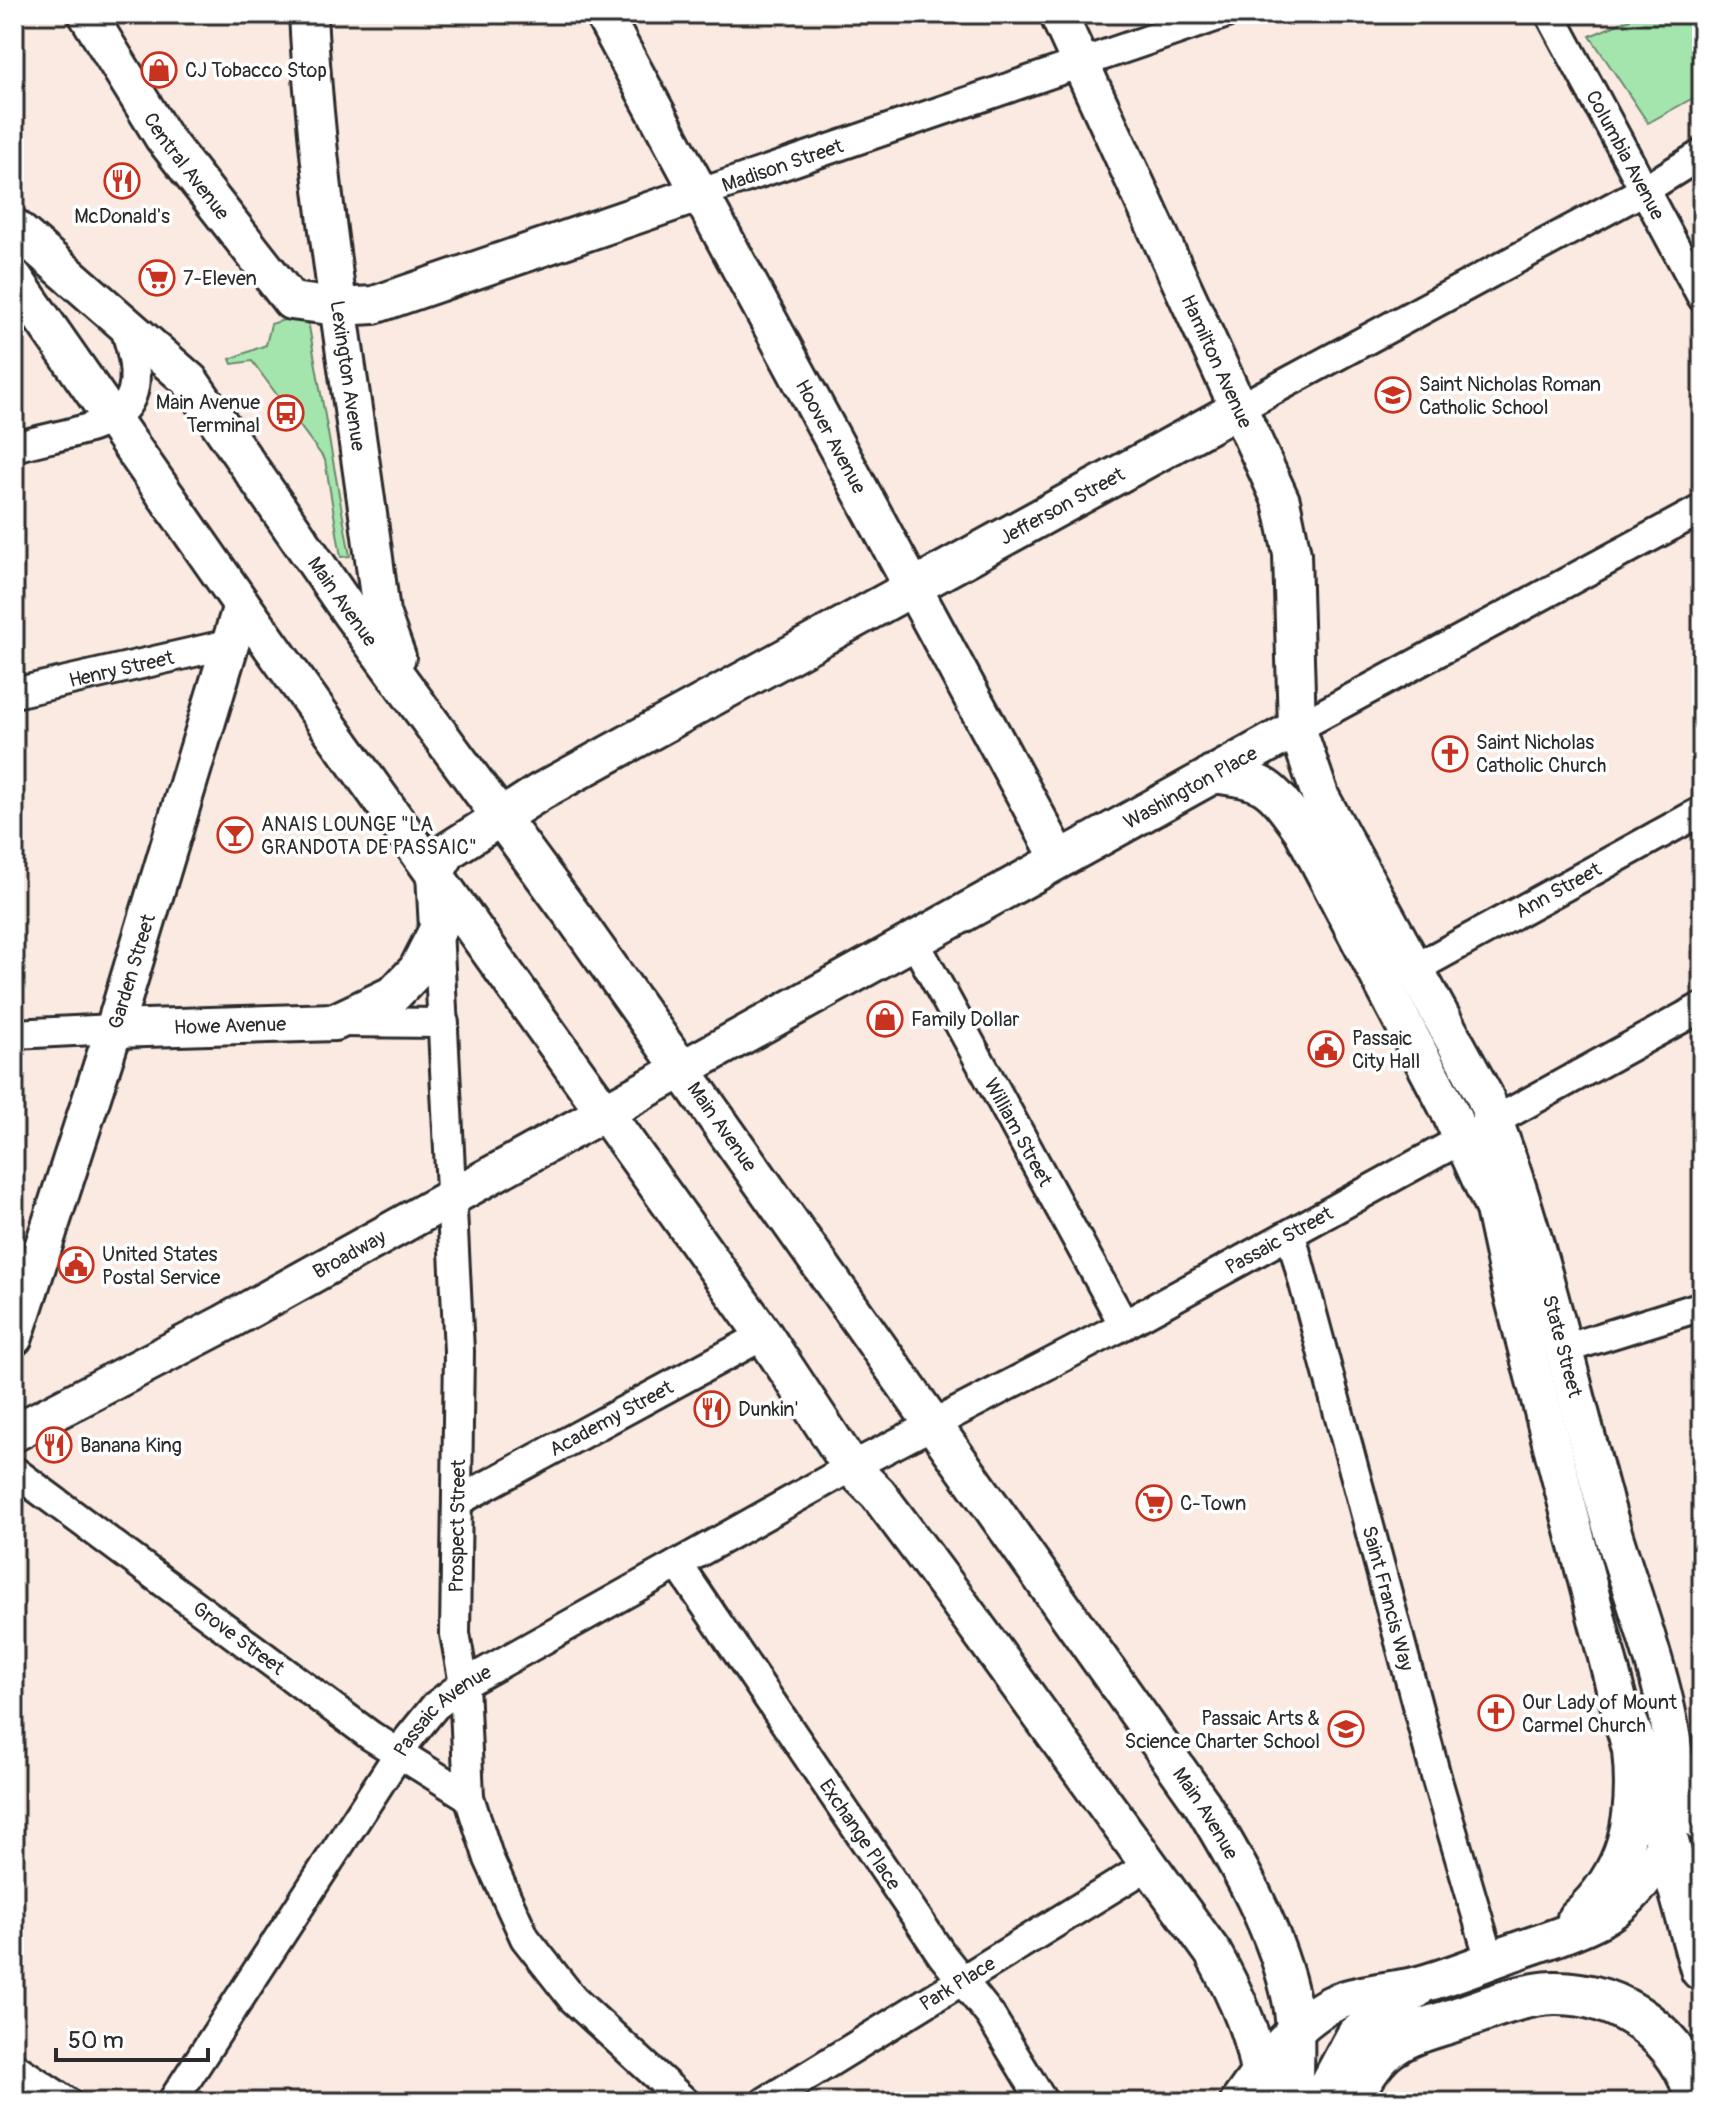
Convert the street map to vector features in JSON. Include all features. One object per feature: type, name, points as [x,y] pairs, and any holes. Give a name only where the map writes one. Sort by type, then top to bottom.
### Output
[{"type":"highway","points":[[1627,1725],[1684,1831],[1702,1969]]},
{"type":"highway","points":[[1347,2102],[1378,2057],[1407,2036],[1507,2002],[1553,1993],[1575,1995],[1620,2007],[1658,2033],[1687,2070],[1698,2102]]},
{"type":"highway","points":[[1372,2102],[1370,2071],[1378,2057]]},
{"type":"main road","name":"Central Avenue","points":[[87,14],[163,137],[285,297],[302,304]]},
{"type":"main road","name":"Lexington Avenue","points":[[308,14],[313,94],[338,307],[381,613],[392,646],[434,727]]},
{"type":"main road","name":"Hoover Avenue","points":[[603,14],[1059,858]]},
{"type":"main road","name":"Hamilton Avenue","points":[[1058,14],[1238,409],[1274,481],[1292,554],[1297,728]]},
{"type":"main road","name":"Madison Street","points":[[302,304],[338,307],[374,305],[701,193]]},
{"type":"main road","name":"Main Avenue","points":[[14,227],[190,381],[349,611],[500,816],[1202,1804],[1236,1859],[1271,1938],[1292,2005],[1295,2102]]},
{"type":"main road","points":[[14,278],[242,605],[764,1335],[851,1467],[878,1494],[955,1597],[1213,1953],[1232,1987],[1260,2087]]},
{"type":"main road","name":"Jefferson Street","points":[[435,873],[448,851],[500,816],[1238,409]]},
{"type":"main road","name":"Garden Street","points":[[14,1337],[114,1029],[242,605]]},
{"type":"main road","name":"Washington Place","points":[[679,1068],[1297,728]]},
{"type":"main road","name":"State Street","points":[[1239,2102],[1260,2087],[1293,2035],[1338,2002],[1423,1984],[1573,1931],[1621,1906],[1684,1831],[1671,1734],[1532,1229],[1494,1121],[1416,968],[1321,798],[1297,728]]},
{"type":"main road","name":"State Street","points":[[1212,774],[1253,779],[1279,798],[1302,830],[1463,1139],[1494,1209],[1511,1288],[1627,1725],[1634,1799],[1626,1849],[1617,1870],[1586,1909],[1543,1941]]},
{"type":"main road","name":"Prospect Street","points":[[435,873],[438,929]]},
{"type":"main road","points":[[335,1022],[394,994],[417,970],[438,929]]},
{"type":"main road","name":"Howe Avenue","points":[[114,1029],[335,1022]]},
{"type":"main road","name":"Broadway","points":[[14,1433],[223,1324],[679,1068]]},
{"type":"main road","name":"State Street","points":[[1319,2102],[1355,2035],[1423,1984]]},
{"type":"street","name":"Madison Street","points":[[701,193],[1224,14]]},
{"type":"street","name":"Columbia Avenue","points":[[1550,14],[1702,297]]},
{"type":"street","name":"Jefferson Street","points":[[1238,409],[1646,189],[1702,154]]},
{"type":"street","points":[[14,447],[115,419],[131,403],[137,380],[134,354],[123,322]]},
{"type":"street","name":"Washington Place","points":[[1297,728],[1702,509]]},
{"type":"street","name":"Henry Street","points":[[14,693],[229,644]]},
{"type":"street","name":"Ann Street","points":[[1416,968],[1702,811]]},
{"type":"street","name":"Prospect Street","points":[[438,929],[459,1351],[455,1634],[464,1684],[469,1797],[489,1859],[525,1938],[573,1999],[685,2102]]},
{"type":"street","name":"William Street","points":[[913,939],[1124,1325]]},
{"type":"street","name":"Passaic Street","points":[[851,1467],[1291,1235],[1702,1007]]},
{"type":"street","name":"Howe Avenue","points":[[335,1022],[444,1023]]},
{"type":"street","name":"Howe Avenue","points":[[14,1034],[114,1029]]},
{"type":"street","name":"Saint Francis Way","points":[[1291,1235],[1437,1780],[1490,1960]]},
{"type":"street","points":[[1564,1349],[1702,1306]]},
{"type":"street","name":"Academy Street","points":[[458,1501],[764,1335]]},
{"type":"street","name":"Passaic Avenue","points":[[172,2102],[400,1753],[435,1706],[464,1684],[851,1467]]},
{"type":"street","name":"Grove Street","points":[[14,1471],[371,1736],[469,1797]]},
{"type":"street","name":"Exchange Place","points":[[679,1566],[942,1955],[964,1979],[1043,2102]]},
{"type":"street","name":"Park Place","points":[[765,2102],[1149,1865]]},
{"type":"street","points":[[14,2067],[67,2102]]},
{"type":"green space","points":[[1631,14],[1702,14],[1702,93],[1648,123],[1590,36],[1630,19]]},
{"type":"green space","points":[[287,319],[308,321],[350,556],[341,557],[325,460],[252,361],[232,364],[230,359],[266,345],[271,324]]},
{"type":"place","name":"CJ Tobacco Stop","points":[[159,70]]},
{"type":"place","name":"McDonald's","points":[[122,181]]},
{"type":"place","name":"7-Eleven","points":[[157,278]]},
{"type":"place","name":"Saint Nicholas Roman Catholic School","points":[[1393,395]]},
{"type":"place","name":"Main Avenue Terminal","points":[[286,413]]},
{"type":"place","name":"Saint Nicholas Catholic Church","points":[[1450,754]]},
{"type":"place","name":"ANAIS LOUNGE \"LA GRANDOTA DE PASSAIC\"","points":[[235,835]]},
{"type":"place","name":"Family Dollar","points":[[885,1019]]},
{"type":"place","name":"Passaic City Hall","points":[[1326,1049]]},
{"type":"place","name":"United States Postal Service","points":[[76,1265]]},
{"type":"place","name":"Dunkin'","points":[[712,1409]]},
{"type":"place","name":"Banana King","points":[[54,1445]]},
{"type":"place","name":"C-Town","points":[[1154,1503]]},
{"type":"place","name":"Our Lady of Mount Carmel Church","points":[[1496,1713]]},
{"type":"place","name":"Passaic Arts & Science Charter School","points":[[1346,1729]]}]
